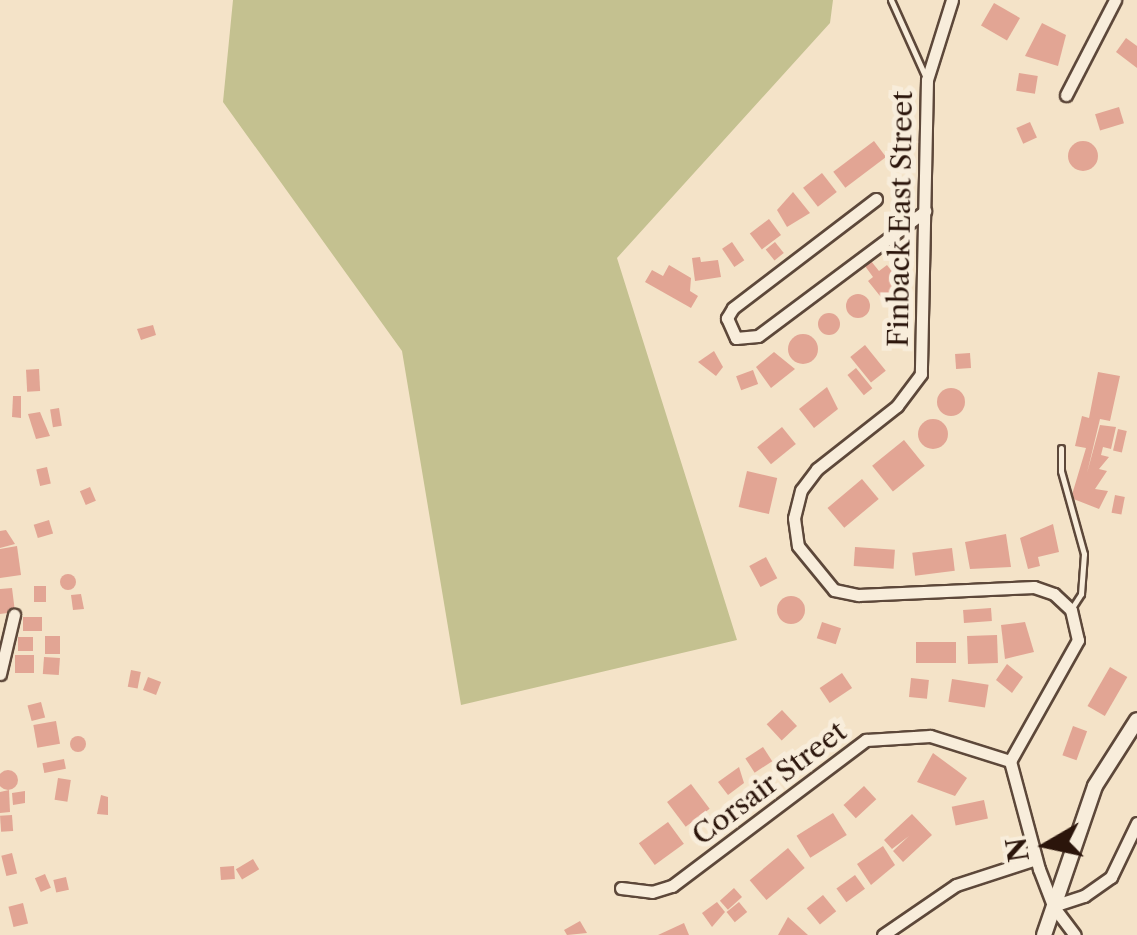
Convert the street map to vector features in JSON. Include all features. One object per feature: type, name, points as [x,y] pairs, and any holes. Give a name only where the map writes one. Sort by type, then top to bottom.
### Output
[{"type":"street","name":"Finback East Street","points":[[952,0],[928,80],[921,374],[912,392],[817,469],[801,490],[794,518],[798,546],[834,590],[858,595],[1034,587],[1054,594],[1071,610]]},
{"type":"street","points":[[1066,95],[1115,0]]},
{"type":"street","points":[[876,199],[733,308],[727,318],[736,338],[758,336],[925,210]]},
{"type":"street","points":[[1071,610],[1078,640],[1010,761],[1053,906],[1074,935]]},
{"type":"street","points":[[0,674],[7,661],[4,635],[14,615]]},
{"type":"street","points":[[1044,935],[1094,786],[1137,720]]},
{"type":"street","name":"Corsair Street","points":[[621,888],[652,892],[672,886],[866,740],[930,736],[1010,761]]},
{"type":"street","points":[[1053,906],[1084,896],[1111,877],[1137,823]]},
{"type":"street","points":[[883,935],[956,885],[1036,859]]},
{"type":"lane","points":[[891,0],[928,80]]},
{"type":"lane","points":[[1061,448],[1061,472],[1084,554],[1081,594],[1071,610]]},
{"type":"shaded area","points":[[233,0],[833,0],[830,23],[617,258],[737,640],[461,705],[402,351],[223,102]]},
{"type":"building","points":[[994,3],[1020,18],[1007,41],[981,26]]},
{"type":"building","points":[[1042,23],[1066,35],[1058,66],[1025,56]]},
{"type":"building","points":[[1126,38],[1137,46],[1137,68],[1116,52]]},
{"type":"building","points":[[1019,73],[1038,76],[1035,94],[1016,91]]},
{"type":"building","points":[[1119,107],[1124,123],[1100,131],[1095,114]]},
{"type":"building","points":[[1030,122],[1037,138],[1023,144],[1016,128]]},
{"type":"building","points":[[874,141],[886,157],[845,188],[833,172]]},
{"type":"building","points":[[1083,141],[1094,145],[1098,156],[1094,167],[1083,171],[1072,167],[1068,156],[1072,145]]},
{"type":"building","points":[[822,173],[837,192],[818,207],[803,188]]},
{"type":"building","points":[[793,192],[810,213],[787,227],[777,210]]},
{"type":"building","points":[[769,219],[781,235],[762,249],[750,233]]},
{"type":"building","points":[[732,242],[744,260],[734,267],[722,249]]},
{"type":"building","points":[[775,242],[784,253],[774,260],[766,250]]},
{"type":"building","points":[[700,257],[701,262],[718,260],[721,277],[695,281],[692,258]]},
{"type":"building","points":[[871,261],[879,271],[887,265],[903,286],[884,301],[868,281],[873,277],[865,266]]},
{"type":"building","points":[[669,265],[691,278],[690,291],[698,296],[691,308],[645,282],[652,270],[663,276]]},
{"type":"building","points":[[858,294],[870,306],[858,318],[846,306]]},
{"type":"building","points":[[829,313],[837,316],[837,332],[829,335],[821,332],[818,324],[821,316]]},
{"type":"building","points":[[153,325],[156,335],[141,340],[137,329]]},
{"type":"building","points":[[803,334],[817,343],[818,349],[809,363],[803,364],[789,355],[788,349],[797,335]]},
{"type":"building","points":[[865,345],[886,371],[871,383],[850,357]]},
{"type":"building","points":[[714,351],[723,367],[716,376],[698,362]]},
{"type":"building","points":[[774,352],[795,369],[771,388],[756,367]]},
{"type":"building","points":[[970,353],[971,368],[956,369],[955,354]]},
{"type":"building","points":[[856,368],[872,388],[864,395],[847,375]]},
{"type":"building","points":[[39,369],[40,391],[27,392],[26,370]]},
{"type":"building","points":[[753,370],[758,384],[741,390],[736,376]]},
{"type":"building","points":[[1098,372],[1120,376],[1110,421],[1100,419],[1087,473],[1100,425],[1116,427],[1111,449],[1103,447],[1101,455],[1109,457],[1099,469],[1107,471],[1095,489],[1108,491],[1099,509],[1071,498],[1086,448],[1075,446],[1082,416],[1089,418]]},
{"type":"building","points":[[827,387],[838,409],[814,428],[799,409]]},
{"type":"building","points":[[951,388],[961,392],[965,402],[961,412],[951,416],[941,412],[937,402],[941,392]]},
{"type":"building","points":[[13,396],[21,396],[21,418],[12,417]]},
{"type":"building","points":[[59,408],[62,426],[53,427],[50,409]]},
{"type":"building","points":[[40,412],[50,436],[36,439],[28,414]]},
{"type":"building","points":[[933,419],[944,423],[948,434],[944,445],[933,449],[922,445],[918,434],[922,423]]},
{"type":"building","points":[[782,427],[796,444],[771,464],[757,447]]},
{"type":"building","points":[[1118,429],[1127,431],[1122,452],[1113,450]]},
{"type":"building","points":[[904,440],[925,466],[893,491],[872,466]]},
{"type":"building","points":[[47,467],[51,484],[40,486],[36,469]]},
{"type":"building","points":[[747,471],[777,478],[769,514],[739,507]]},
{"type":"building","points":[[862,479],[879,499],[844,528],[828,508]]},
{"type":"building","points":[[90,487],[96,501],[86,505],[80,491]]},
{"type":"building","points":[[1115,495],[1125,497],[1121,515],[1112,513]]},
{"type":"building","points":[[49,520],[53,533],[38,538],[34,525]]},
{"type":"building","points":[[1053,524],[1059,552],[1038,557],[1040,566],[1028,569],[1020,538]]},
{"type":"building","points":[[6,530],[15,544],[0,548],[0,531]]},
{"type":"building","points":[[1006,534],[1011,567],[970,569],[965,542]]},
{"type":"building","points":[[17,546],[21,575],[0,578],[0,549]]},
{"type":"building","points":[[855,547],[895,550],[894,569],[854,566]]},
{"type":"building","points":[[952,548],[955,571],[915,576],[912,553]]},
{"type":"building","points":[[766,557],[777,578],[760,587],[749,566]]},
{"type":"building","points":[[68,574],[76,582],[68,590],[60,582]]},
{"type":"building","points":[[34,586],[46,586],[46,602],[34,602]]},
{"type":"building","points":[[12,588],[15,612],[0,614],[0,589]]},
{"type":"building","points":[[81,594],[84,609],[73,610],[71,595]]},
{"type":"building","points":[[791,596],[801,600],[805,610],[801,620],[791,624],[781,620],[777,610],[781,600]]},
{"type":"building","points":[[991,608],[992,621],[964,623],[963,610]]},
{"type":"building","points":[[23,617],[42,617],[42,631],[23,631]]},
{"type":"building","points":[[822,622],[841,628],[836,644],[817,638]]},
{"type":"building","points":[[1025,622],[1034,652],[1005,659],[1001,625]]},
{"type":"building","points":[[997,635],[998,663],[968,664],[967,636]]},
{"type":"building","points":[[45,636],[60,636],[60,654],[45,654]]},
{"type":"building","points":[[18,637],[33,637],[33,651],[18,651]]},
{"type":"building","points":[[916,642],[956,642],[956,663],[916,663]]},
{"type":"building","points":[[15,655],[34,655],[34,673],[15,673]]},
{"type":"building","points":[[44,657],[60,658],[59,675],[43,674]]},
{"type":"building","points":[[1007,664],[1023,677],[1012,693],[996,680]]},
{"type":"building","points":[[1110,667],[1127,677],[1105,716],[1088,706]]},
{"type":"building","points":[[131,670],[141,672],[138,689],[128,687]]},
{"type":"building","points":[[842,673],[852,688],[830,703],[820,688]]},
{"type":"building","points":[[148,677],[161,682],[156,695],[143,690]]},
{"type":"building","points":[[911,678],[929,680],[927,699],[909,697]]},
{"type":"building","points":[[952,679],[989,685],[985,708],[948,702]]},
{"type":"building","points":[[41,702],[45,717],[32,721],[27,706]]},
{"type":"building","points":[[782,710],[797,726],[782,740],[767,724]]},
{"type":"building","points":[[56,721],[60,744],[37,748],[33,725]]},
{"type":"building","points":[[1073,726],[1087,731],[1076,760],[1062,755]]},
{"type":"building","points":[[78,736],[86,744],[78,752],[70,744]]},
{"type":"building","points":[[763,747],[772,761],[755,773],[745,758]]},
{"type":"building","points":[[933,753],[967,778],[955,796],[917,782]]},
{"type":"building","points":[[64,759],[66,769],[44,773],[42,763]]},
{"type":"building","points":[[739,767],[744,783],[728,795],[718,782]]},
{"type":"building","points":[[8,770],[18,780],[8,790],[-2,780]]},
{"type":"building","points":[[58,778],[71,780],[67,802],[55,800]]},
{"type":"building","points":[[691,784],[710,809],[686,827],[667,802]]},
{"type":"building","points":[[864,786],[876,799],[856,818],[844,805]]},
{"type":"building","points":[[9,790],[10,812],[0,813],[0,792]]},
{"type":"building","points":[[25,791],[25,803],[13,805],[12,793]]},
{"type":"building","points":[[101,795],[108,797],[108,815],[97,814]]},
{"type":"building","points":[[984,800],[988,819],[956,825],[952,807]]},
{"type":"building","points":[[833,813],[847,835],[810,858],[797,836]]},
{"type":"building","points":[[912,814],[932,835],[903,862],[893,851],[909,836],[892,849],[884,840]]},
{"type":"building","points":[[12,815],[13,831],[1,832],[0,816]]},
{"type":"building","points":[[668,822],[684,844],[655,865],[639,843]]},
{"type":"building","points":[[883,846],[895,865],[871,885],[857,864]]},
{"type":"building","points":[[788,848],[805,868],[766,900],[750,880]]},
{"type":"building","points":[[12,853],[17,873],[6,876],[1,856]]},
{"type":"building","points":[[253,859],[259,869],[242,880],[236,869]]},
{"type":"building","points":[[234,866],[235,879],[221,880],[220,867]]},
{"type":"building","points":[[45,874],[51,888],[41,892],[35,878]]},
{"type":"building","points":[[855,875],[865,889],[846,902],[836,889]]},
{"type":"building","points":[[66,877],[69,890],[56,893],[53,880]]},
{"type":"building","points":[[734,888],[742,897],[728,910],[720,901]]},
{"type":"building","points":[[823,895],[836,911],[820,925],[807,908]]},
{"type":"building","points":[[717,902],[725,912],[712,927],[702,913]]},
{"type":"building","points":[[739,902],[747,912],[735,922],[727,912]]},
{"type":"building","points":[[23,903],[28,923],[14,927],[8,907]]},
{"type":"building","points":[[788,917],[808,935],[778,935]]},
{"type":"building","points":[[580,921],[587,933],[567,935],[564,930]]},
{"type":"building","points":[[684,923],[689,935],[658,935]]}]
